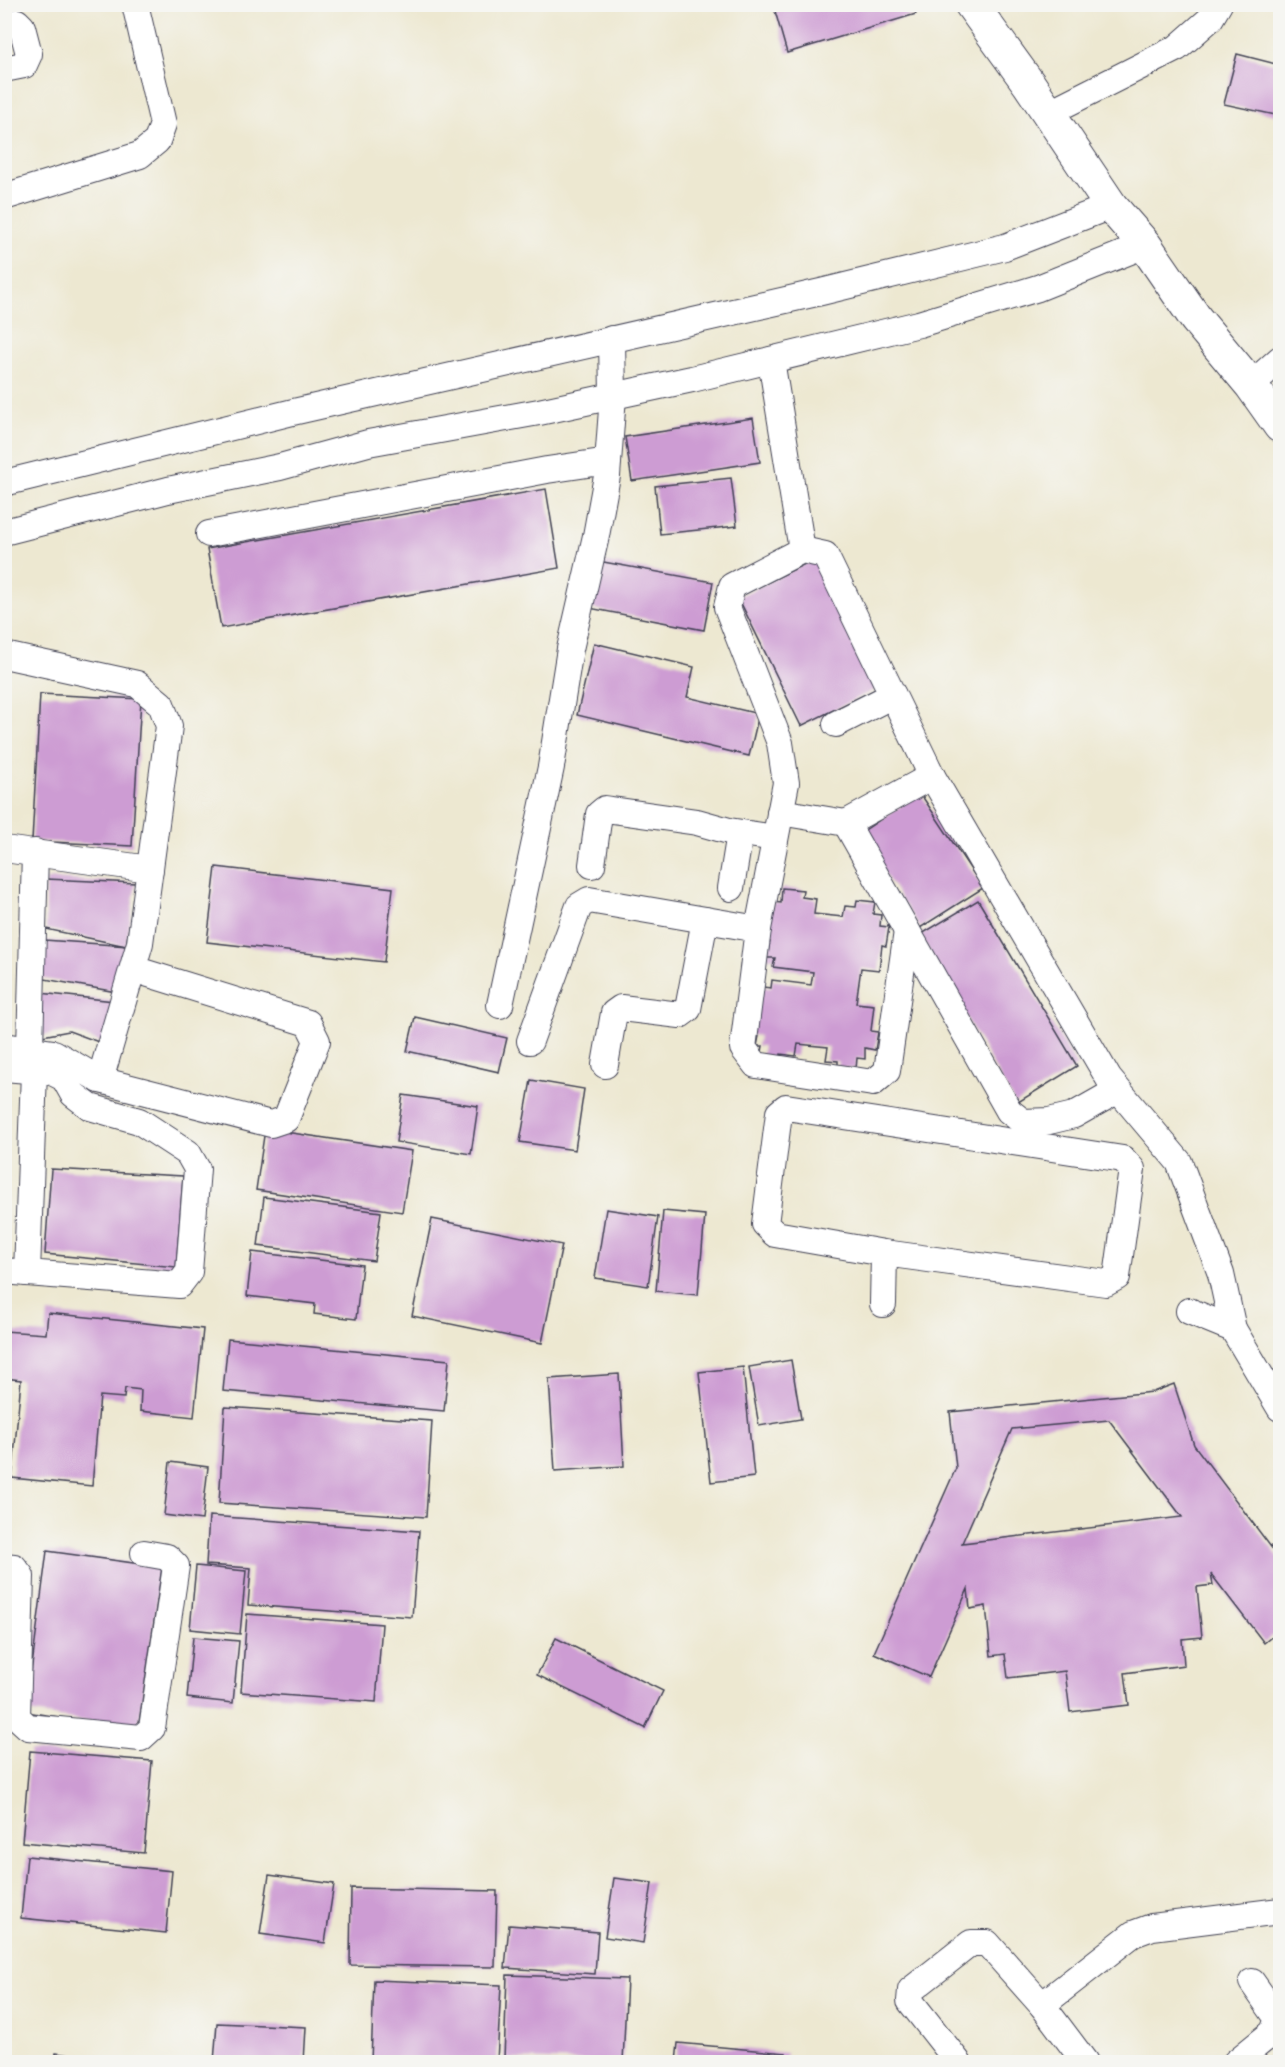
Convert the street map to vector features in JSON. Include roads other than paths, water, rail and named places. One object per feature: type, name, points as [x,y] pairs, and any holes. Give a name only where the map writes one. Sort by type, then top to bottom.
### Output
[{"type":"street","points":[[4,197],[140,155],[157,141],[163,124],[135,4]]},
{"type":"street","points":[[971,4],[1111,206],[1144,245],[1196,319],[1281,426]]},
{"type":"street","points":[[1048,113],[1178,48],[1210,19],[1219,4]]},
{"type":"street","points":[[4,25],[17,22],[22,27],[29,54],[24,65],[4,69]]},
{"type":"street","points":[[4,483],[304,409],[810,295],[1005,247],[1111,206]]},
{"type":"street","points":[[4,532],[168,490],[280,467],[368,443],[539,412],[919,324],[1038,288],[1144,245]]},
{"type":"street","points":[[500,1005],[551,767],[570,649],[596,536],[608,461],[613,396],[612,339]]},
{"type":"street","points":[[1251,386],[1281,359]]},
{"type":"street","points":[[771,360],[802,550]]},
{"type":"street","points":[[208,534],[547,470],[608,461]]},
{"type":"street","points":[[907,931],[887,1071],[873,1083],[756,1065],[743,1048],[758,929],[786,783],[780,743],[728,607],[732,586],[802,550],[825,555],[932,776],[1109,1079],[1179,1162],[1221,1274],[1233,1329],[1281,1408]]},
{"type":"street","points":[[4,655],[137,684],[161,704],[169,726],[140,943],[100,1080]]},
{"type":"street","points":[[836,724],[893,695]]},
{"type":"street","points":[[780,812],[846,823],[932,776]]},
{"type":"street","points":[[592,865],[599,814],[605,809],[697,822],[740,833],[775,838]]},
{"type":"street","points":[[846,823],[1009,1111],[1023,1122],[1049,1121],[1074,1115],[1118,1090]]},
{"type":"street","points":[[731,888],[740,833]]},
{"type":"street","points":[[4,849],[150,868]]},
{"type":"street","points":[[4,1046],[32,1060],[64,1078],[73,1094],[90,1107],[139,1121],[188,1153],[197,1169],[189,1272],[178,1285],[16,1272],[32,1060],[35,852]]},
{"type":"street","points":[[530,1041],[579,906],[589,900],[758,929]]},
{"type":"street","points":[[605,1065],[614,1012],[621,1008],[680,1015],[688,1009],[705,920]]},
{"type":"street","points":[[4,1068],[54,1053],[100,1080],[271,1124],[286,1119],[317,1041],[308,1023],[133,969]]},
{"type":"street","points":[[786,1107],[1123,1160],[1132,1170],[1117,1277],[1106,1283],[884,1253],[775,1234],[765,1224],[779,1113],[786,1107]]},
{"type":"street","points":[[883,1304],[884,1253]]},
{"type":"street","points":[[1189,1311],[1233,1329]]},
{"type":"street","points":[[4,1566],[14,1567],[21,1576],[17,1717],[28,1728],[141,1738],[152,1728],[176,1566],[166,1557],[144,1553]]},
{"type":"street","points":[[1042,2005],[1134,1934],[1152,1927],[1281,1911]]},
{"type":"street","points":[[958,2062],[910,2001],[911,1990],[971,1943],[987,1943],[1042,2005],[1086,2062]]},
{"type":"street","points":[[1236,2062],[1273,2032],[1278,2019],[1252,1982]]}]
